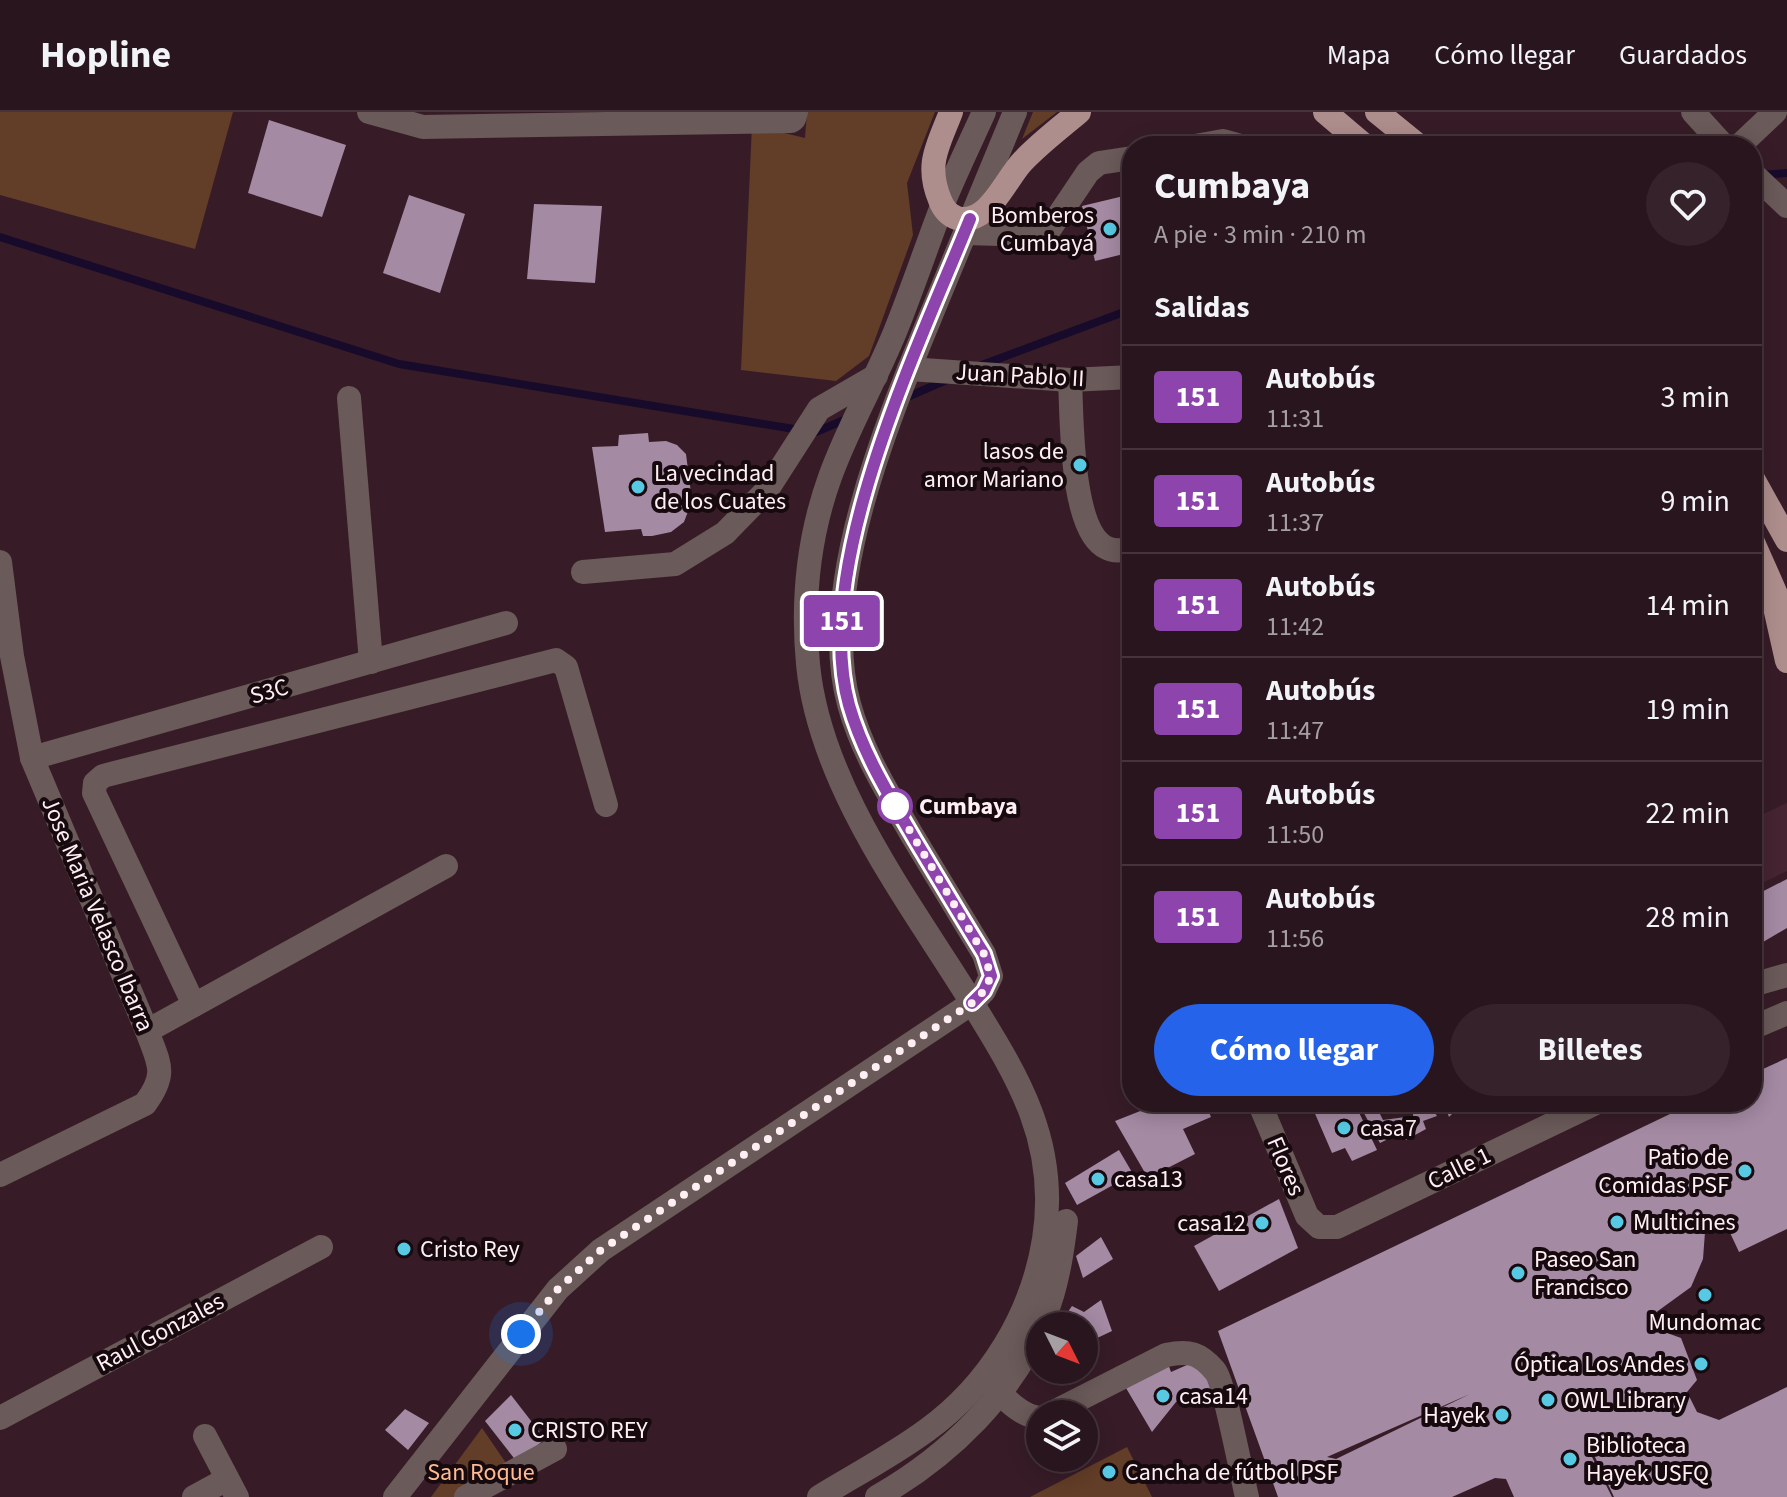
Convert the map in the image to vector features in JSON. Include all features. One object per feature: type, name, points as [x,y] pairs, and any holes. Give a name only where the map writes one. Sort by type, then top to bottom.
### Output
[{"type":"main road","points":[[951,112],[932,165],[942,206],[967,226],[985,210],[1021,162],[1079,112]]},
{"type":"main road","points":[[1325,112],[1353,136]]},
{"type":"main road","points":[[1377,112],[1407,136]]},
{"type":"main road","points":[[1762,491],[1778,514],[1787,540]]},
{"type":"main road","points":[[1762,563],[1787,619]]},
{"type":"main road","points":[[1768,577],[1787,661]]},
{"type":"street","points":[[369,112],[423,127],[522,119],[795,116]]},
{"type":"street","points":[[877,1497],[914,1476],[956,1442],[991,1384],[1030,1298],[1041,1261],[1047,1222],[1039,1136],[1027,1097],[1006,1055],[879,855],[827,745],[808,670],[805,593],[810,550],[831,476],[916,281],[942,206],[984,112]]},
{"type":"street","points":[[395,1497],[549,1300],[601,1250],[972,1003],[984,991],[991,976],[984,954],[868,757],[849,703],[841,652],[842,600],[857,527],[876,458],[909,369],[1015,112]]},
{"type":"street","points":[[1693,112],[1715,136]]},
{"type":"street","points":[[1750,136],[1775,112]]},
{"type":"street","points":[[967,226],[1037,235],[1051,227],[1088,172],[1099,163],[1122,160]]},
{"type":"street","points":[[1762,182],[1787,206]]},
{"type":"street","name":"Juan Pablo II","points":[[909,369],[1070,380],[1122,377]]},
{"type":"street","points":[[583,572],[675,564],[725,533],[767,490],[819,409],[876,376]]},
{"type":"street","points":[[1070,380],[1077,494],[1093,536],[1105,548],[1122,550]]},
{"type":"street","points":[[349,398],[371,662]]},
{"type":"street","name":"Jose Maria Velasco Ibarra","points":[[0,562],[12,656],[32,758],[147,1031],[159,1063],[160,1085],[145,1104],[0,1175]]},
{"type":"street","name":"S3C","points":[[32,758],[506,623]]},
{"type":"street","points":[[194,1005],[94,793],[95,783],[103,776],[556,660],[566,667],[606,805]]},
{"type":"street","points":[[147,1031],[446,866]]},
{"type":"street","points":[[1762,984],[1787,975]]},
{"type":"street","points":[[1762,1018],[1787,1013]]},
{"type":"street","name":"Flores","points":[[1263,1112],[1307,1216],[1319,1227]]},
{"type":"street","name":"Calle 1","points":[[1319,1227],[1337,1227],[1577,1112]]},
{"type":"street","points":[[819,1497],[928,1430],[958,1404],[1019,1364],[1044,1318],[1060,1268],[1066,1221]]},
{"type":"street","name":"Raul Gonzales","points":[[0,1418],[321,1247]]},
{"type":"street","points":[[1078,1400],[1166,1355],[1185,1351],[1197,1355],[1218,1373],[1247,1497]]},
{"type":"street","points":[[991,1384],[1026,1414]]},
{"type":"street","points":[[194,1497],[232,1488],[205,1436]]},
{"type":"street","points":[[466,1497],[555,1449]]},
{"type":"shaded area","points":[[1787,803],[1787,871],[1762,883],[1762,814]]},
{"type":"green space","points":[[0,112],[233,112],[195,249],[0,195]]},
{"type":"green space","points":[[807,112],[935,112],[907,183],[913,235],[869,356],[836,381],[741,370],[752,125],[805,138]]},
{"type":"green space","points":[[1033,112],[1057,112],[1022,139]]},
{"type":"green space","name":"San Roque","points":[[482,1428],[517,1479],[488,1497],[431,1497]]},
{"type":"green space","name":"Cancha de fútbol PSF","points":[[1127,1447],[1152,1497],[1030,1497],[1078,1472],[1098,1472],[1098,1462]]},
{"type":"building","points":[[269,120],[346,145],[322,217],[248,193]]},
{"type":"building","points":[[409,195],[465,214],[440,293],[383,273]]},
{"type":"building","name":"Bomberos Cumbayá","points":[[1122,196],[1122,254],[1095,261],[1082,206]]},
{"type":"building","points":[[534,204],[602,206],[595,283],[527,279]]},
{"type":"building","points":[[648,433],[649,442],[666,441],[677,445],[686,454],[692,501],[684,522],[671,532],[652,536],[643,536],[641,529],[605,532],[592,447],[618,446],[619,435]]},
{"type":"building","points":[[1787,879],[1787,928],[1762,943],[1762,892]]},
{"type":"building","name":"Paseo San Francisco","points":[[1787,1058],[1787,1229],[1739,1252],[1725,1222],[1705,1232],[1703,1259],[1691,1287],[1651,1316],[1659,1330],[1681,1338],[1697,1380],[1687,1392],[1697,1412],[1719,1420],[1787,1387],[1787,1497],[1614,1497],[1585,1436],[1586,1445],[1612,1497],[1514,1497],[1506,1479],[1495,1478],[1452,1497],[1278,1497],[1218,1331],[1674,1112],[1762,1112],[1762,1069]],"holes":[[[1470,1394],[1336,1459],[1327,1457]]]},
{"type":"building","name":"casa12","points":[[1138,1112],[1209,1112],[1211,1117],[1183,1129],[1195,1154],[1148,1178],[1115,1121]]},
{"type":"building","name":"casa7","points":[[1314,1112],[1359,1112],[1377,1150],[1352,1161],[1345,1148],[1332,1153]]},
{"type":"building","points":[[1363,1112],[1379,1112],[1383,1120],[1413,1116],[1413,1112],[1434,1112],[1437,1116],[1423,1121],[1426,1129],[1406,1140],[1402,1132],[1380,1143]]},
{"type":"building","name":"casa13","points":[[1119,1150],[1133,1174],[1077,1205],[1065,1183]]},
{"type":"building","name":"casa12","points":[[1279,1199],[1298,1248],[1219,1291],[1194,1246]]},
{"type":"building","points":[[1101,1237],[1113,1259],[1083,1278],[1076,1256]]},
{"type":"building","points":[[1101,1300],[1112,1331],[1098,1338],[1098,1312],[1084,1312]]},
{"type":"building","points":[[1072,1306],[1084,1312],[1068,1312]]},
{"type":"building","name":"casa14","points":[[1167,1361],[1171,1372],[1196,1361],[1213,1389],[1176,1402],[1152,1432],[1126,1388]]},
{"type":"building","name":"CRISTO REY","points":[[511,1395],[545,1439],[517,1462],[485,1421]]},
{"type":"building","points":[[405,1409],[429,1423],[408,1450],[385,1430]]},
{"type":"waterway","points":[[1762,175],[1787,173]]},
{"type":"waterway","points":[[0,237],[399,364],[800,430]]},
{"type":"waterway","points":[[979,366],[1122,313]]},
{"type":"waterway","points":[[905,398],[949,379]]},
{"type":"waterway","points":[[816,432],[851,417]]},
{"type":"bus line","name":"151","points":[[970,219],[876,458],[857,527],[842,600],[841,652],[849,703],[868,757],[984,954],[991,976],[984,991],[972,1003]]},
{"type":"place","name":"Bomberos Cumbayá","points":[[1110,229]]},
{"type":"place","name":"lasos de amor Mariano","points":[[1080,465]]},
{"type":"place","name":"La vecindad de los Cuates","points":[[638,487]]},
{"type":"place","name":"Cumbaya","points":[[895,806]]},
{"type":"place","name":"casa7","points":[[1344,1128]]},
{"type":"place","name":"Patio de Comidas PSF","points":[[1745,1171]]},
{"type":"place","name":"casa13","points":[[1098,1179]]},
{"type":"place","name":"Multicines","points":[[1617,1222]]},
{"type":"place","name":"casa12","points":[[1262,1223]]},
{"type":"place","name":"Cristo Rey","points":[[404,1249]]},
{"type":"place","name":"Paseo San Francisco","points":[[1518,1273]]},
{"type":"place","name":"Mundomac","points":[[1705,1295]]},
{"type":"place","name":"Óptica Los Andes","points":[[1701,1364]]},
{"type":"place","name":"casa14","points":[[1163,1396]]},
{"type":"place","name":"OWL Library","points":[[1548,1400]]},
{"type":"place","name":"Hayek","points":[[1502,1415]]},
{"type":"place","name":"CRISTO REY","points":[[515,1430]]},
{"type":"place","name":"Biblioteca Hayek USFQ","points":[[1570,1459]]},
{"type":"place","name":"Cancha de fútbol PSF","points":[[1109,1472]]},
{"type":"route","points":[[521,1334],[558,1289],[601,1250],[889,1060],[972,1003],[984,991],[991,976],[984,954],[895,806]]}]
